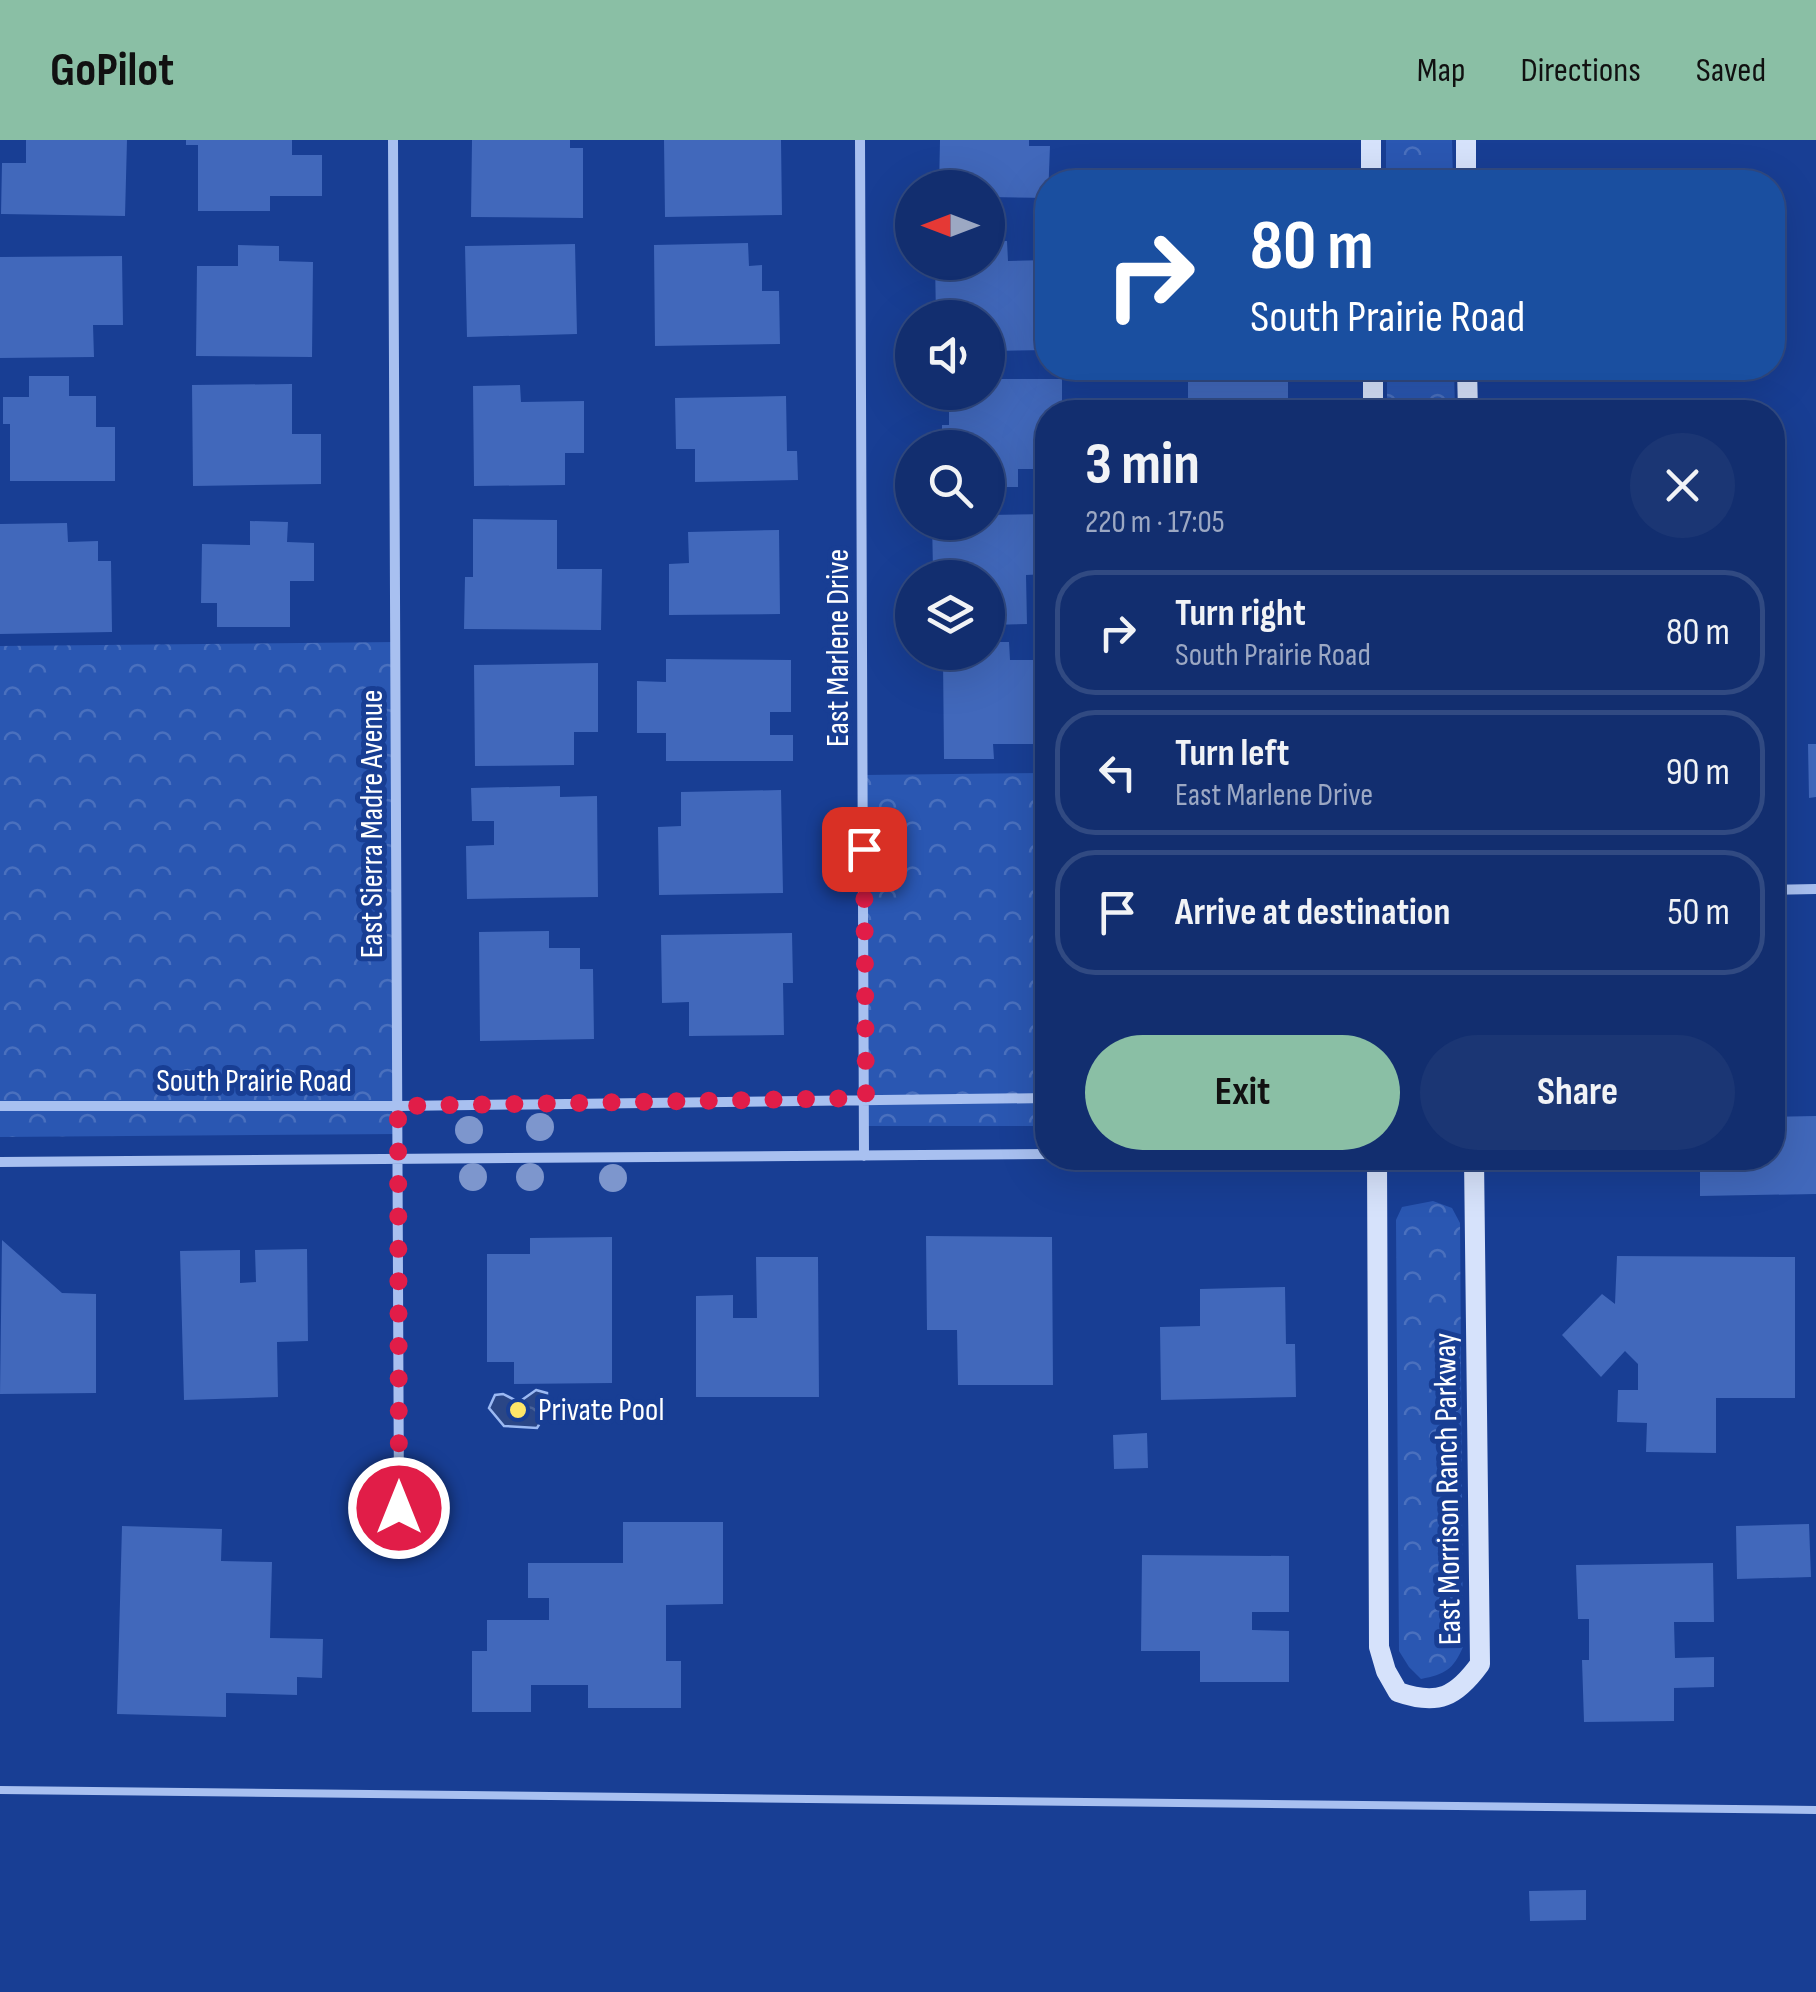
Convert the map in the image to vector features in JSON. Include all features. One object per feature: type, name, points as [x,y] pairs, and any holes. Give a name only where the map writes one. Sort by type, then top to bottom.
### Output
[{"type":"street","name":"East Sierra Madre Avenue","points":[[394,140],[399,1508]]},
{"type":"street","name":"East Marlene Drive","points":[[860,140],[864,1156]]},
{"type":"street","points":[[1371,140],[1372,170]]},
{"type":"street","points":[[1466,140],[1466,170]]},
{"type":"street","points":[[1785,890],[1816,890]]},
{"type":"street","name":"South Prairie Road","points":[[0,1106],[398,1106],[1035,1098]]},
{"type":"street","points":[[0,1162],[1035,1154]]},
{"type":"street","name":"East Morrison Ranch Parkway","points":[[1377,1170],[1379,1647],[1398,1692],[1423,1701],[1444,1697],[1466,1684],[1480,1664],[1474,1170]]},
{"type":"lane","points":[[0,1790],[1816,1810]]},
{"type":"green space","points":[[1386,140],[1452,140],[1453,170],[1386,170]]},
{"type":"green space","points":[[1387,380],[1454,380],[1455,400],[1387,400]]},
{"type":"green space","points":[[396,642],[398,1134],[0,1137],[0,646]]},
{"type":"green space","points":[[1035,773],[1035,1126],[864,1126],[864,775]]},
{"type":"green space","points":[[1433,1201],[1452,1208],[1460,1223],[1463,1647],[1447,1670],[1421,1679],[1399,1651],[1396,1220],[1402,1207]]},
{"type":"water","name":"Private Pool","points":[[536,1390],[547,1393],[547,1412],[537,1428],[504,1426],[489,1408],[495,1395],[503,1394],[519,1402]]},
{"type":"building","points":[[26,140],[127,140],[125,216],[1,214],[2,163],[26,163]]},
{"type":"building","points":[[186,140],[292,140],[292,155],[322,155],[322,196],[270,196],[270,211],[198,211],[198,145],[186,145]]},
{"type":"building","points":[[472,140],[570,140],[570,148],[583,148],[583,218],[471,217]]},
{"type":"building","points":[[664,140],[781,140],[782,215],[665,217]]},
{"type":"building","points":[[940,140],[1029,140],[1029,146],[1050,146],[1049,170],[1035,170],[1035,198],[1005,197],[1005,170],[939,170]]},
{"type":"building","points":[[1007,241],[1008,261],[1035,260],[1035,350],[1005,351],[1005,300],[936,300],[935,280],[1005,280]]},
{"type":"building","points":[[748,243],[749,266],[762,265],[762,291],[779,291],[780,344],[655,346],[654,245]]},
{"type":"building","points":[[575,244],[577,334],[467,337],[465,246]]},
{"type":"building","points":[[238,245],[279,246],[279,261],[313,262],[312,357],[196,356],[197,266],[238,266]]},
{"type":"building","points":[[122,256],[123,325],[93,325],[94,357],[0,358],[0,257]]},
{"type":"building","points":[[29,376],[69,376],[69,396],[96,396],[96,427],[115,427],[115,481],[10,481],[10,424],[3,424],[3,397],[29,397]]},
{"type":"building","points":[[1005,379],[1062,380],[1062,400],[1035,400],[1035,469],[1018,469],[1018,487],[1005,487],[1005,430],[942,430],[942,425],[949,425],[949,410],[1005,410]]},
{"type":"building","points":[[1288,380],[1288,400],[1188,400],[1188,381],[1175,381]]},
{"type":"building","points":[[292,384],[292,434],[321,434],[321,484],[193,486],[192,385]]},
{"type":"building","points":[[520,385],[521,402],[584,401],[584,453],[565,453],[565,485],[474,486],[473,386]]},
{"type":"building","points":[[786,396],[787,451],[797,451],[798,480],[695,482],[695,449],[676,449],[675,398]]},
{"type":"building","points":[[1035,514],[1035,575],[1026,575],[1027,624],[1005,625],[1005,560],[933,560],[932,540],[1005,540],[1005,515]]},
{"type":"building","points":[[473,519],[557,520],[557,569],[602,569],[601,630],[464,629],[465,577],[473,577]]},
{"type":"building","points":[[250,521],[288,522],[287,542],[314,543],[314,581],[290,581],[290,627],[217,627],[217,603],[201,603],[202,544],[250,545]]},
{"type":"building","points":[[67,523],[68,542],[98,541],[98,561],[111,561],[112,632],[0,634],[0,524]]},
{"type":"building","points":[[779,530],[780,614],[669,615],[669,564],[689,563],[688,532]]},
{"type":"building","points":[[1005,642],[1009,642],[1010,660],[1035,660],[1035,744],[993,744],[994,759],[944,759],[943,670],[1005,670]]},
{"type":"building","points":[[666,659],[791,660],[791,712],[770,712],[770,735],[793,735],[793,761],[666,761],[666,733],[637,733],[637,681],[666,682]]},
{"type":"building","points":[[598,663],[598,732],[574,732],[574,765],[475,766],[474,665]]},
{"type":"building","points":[[1808,744],[1816,744],[1816,797],[1809,798]]},
{"type":"building","points":[[560,786],[560,797],[597,796],[598,897],[467,899],[466,846],[494,845],[494,821],[472,821],[471,788]]},
{"type":"building","points":[[781,790],[783,893],[659,895],[658,827],[681,826],[681,792]]},
{"type":"building","points":[[549,931],[549,948],[580,948],[580,969],[593,969],[594,1039],[480,1041],[479,932]]},
{"type":"building","points":[[792,933],[793,983],[783,983],[784,1035],[689,1036],[689,1002],[662,1003],[661,935]]},
{"type":"building","points":[[1816,1116],[1816,1194],[1700,1196],[1700,1170],[1785,1170],[1785,1117]]},
{"type":"building","points":[[926,1236],[1052,1237],[1053,1385],[958,1385],[957,1330],[927,1330]]},
{"type":"building","points":[[612,1237],[612,1383],[514,1384],[514,1362],[487,1362],[487,1254],[530,1254],[530,1238]]},
{"type":"building","points":[[2,1240],[62,1293],[96,1294],[96,1393],[0,1394]]},
{"type":"building","points":[[307,1249],[308,1341],[277,1342],[278,1397],[184,1400],[180,1251],[240,1250],[240,1283],[256,1282],[255,1250]]},
{"type":"building","points":[[1617,1256],[1795,1257],[1795,1398],[1716,1398],[1716,1453],[1646,1452],[1647,1423],[1617,1422],[1618,1390],[1638,1390],[1638,1364],[1625,1351],[1601,1377],[1562,1335],[1602,1294],[1615,1304]]},
{"type":"building","points":[[756,1257],[818,1257],[819,1397],[696,1397],[696,1296],[733,1295],[733,1318],[757,1318]]},
{"type":"building","points":[[1285,1287],[1286,1344],[1295,1344],[1296,1397],[1161,1400],[1160,1327],[1200,1326],[1200,1289]]},
{"type":"building","points":[[1147,1433],[1148,1468],[1114,1469],[1113,1435]]},
{"type":"building","points":[[623,1522],[723,1522],[723,1604],[666,1605],[666,1661],[681,1661],[681,1708],[588,1708],[588,1685],[531,1685],[531,1712],[472,1712],[472,1651],[487,1651],[487,1620],[549,1620],[549,1598],[528,1598],[528,1563],[623,1563]]},
{"type":"building","points":[[1809,1524],[1811,1577],[1737,1579],[1736,1526]]},
{"type":"building","points":[[122,1526],[222,1529],[221,1561],[272,1562],[270,1638],[323,1639],[322,1678],[297,1677],[297,1695],[226,1693],[226,1717],[117,1714]]},
{"type":"building","points":[[1142,1555],[1289,1556],[1289,1612],[1252,1612],[1252,1630],[1289,1631],[1289,1682],[1200,1682],[1200,1651],[1141,1651]]},
{"type":"building","points":[[1713,1563],[1714,1622],[1674,1622],[1675,1658],[1714,1657],[1714,1687],[1674,1688],[1674,1721],[1584,1722],[1582,1660],[1589,1660],[1589,1619],[1578,1619],[1576,1565]]},
{"type":"building","points":[[1586,1890],[1586,1920],[1530,1921],[1529,1891]]},
{"type":"place","name":"Private Pool","points":[[518,1410]]},
{"type":"route","points":[[399,1508],[398,1106],[866,1098],[864,849]]}]
